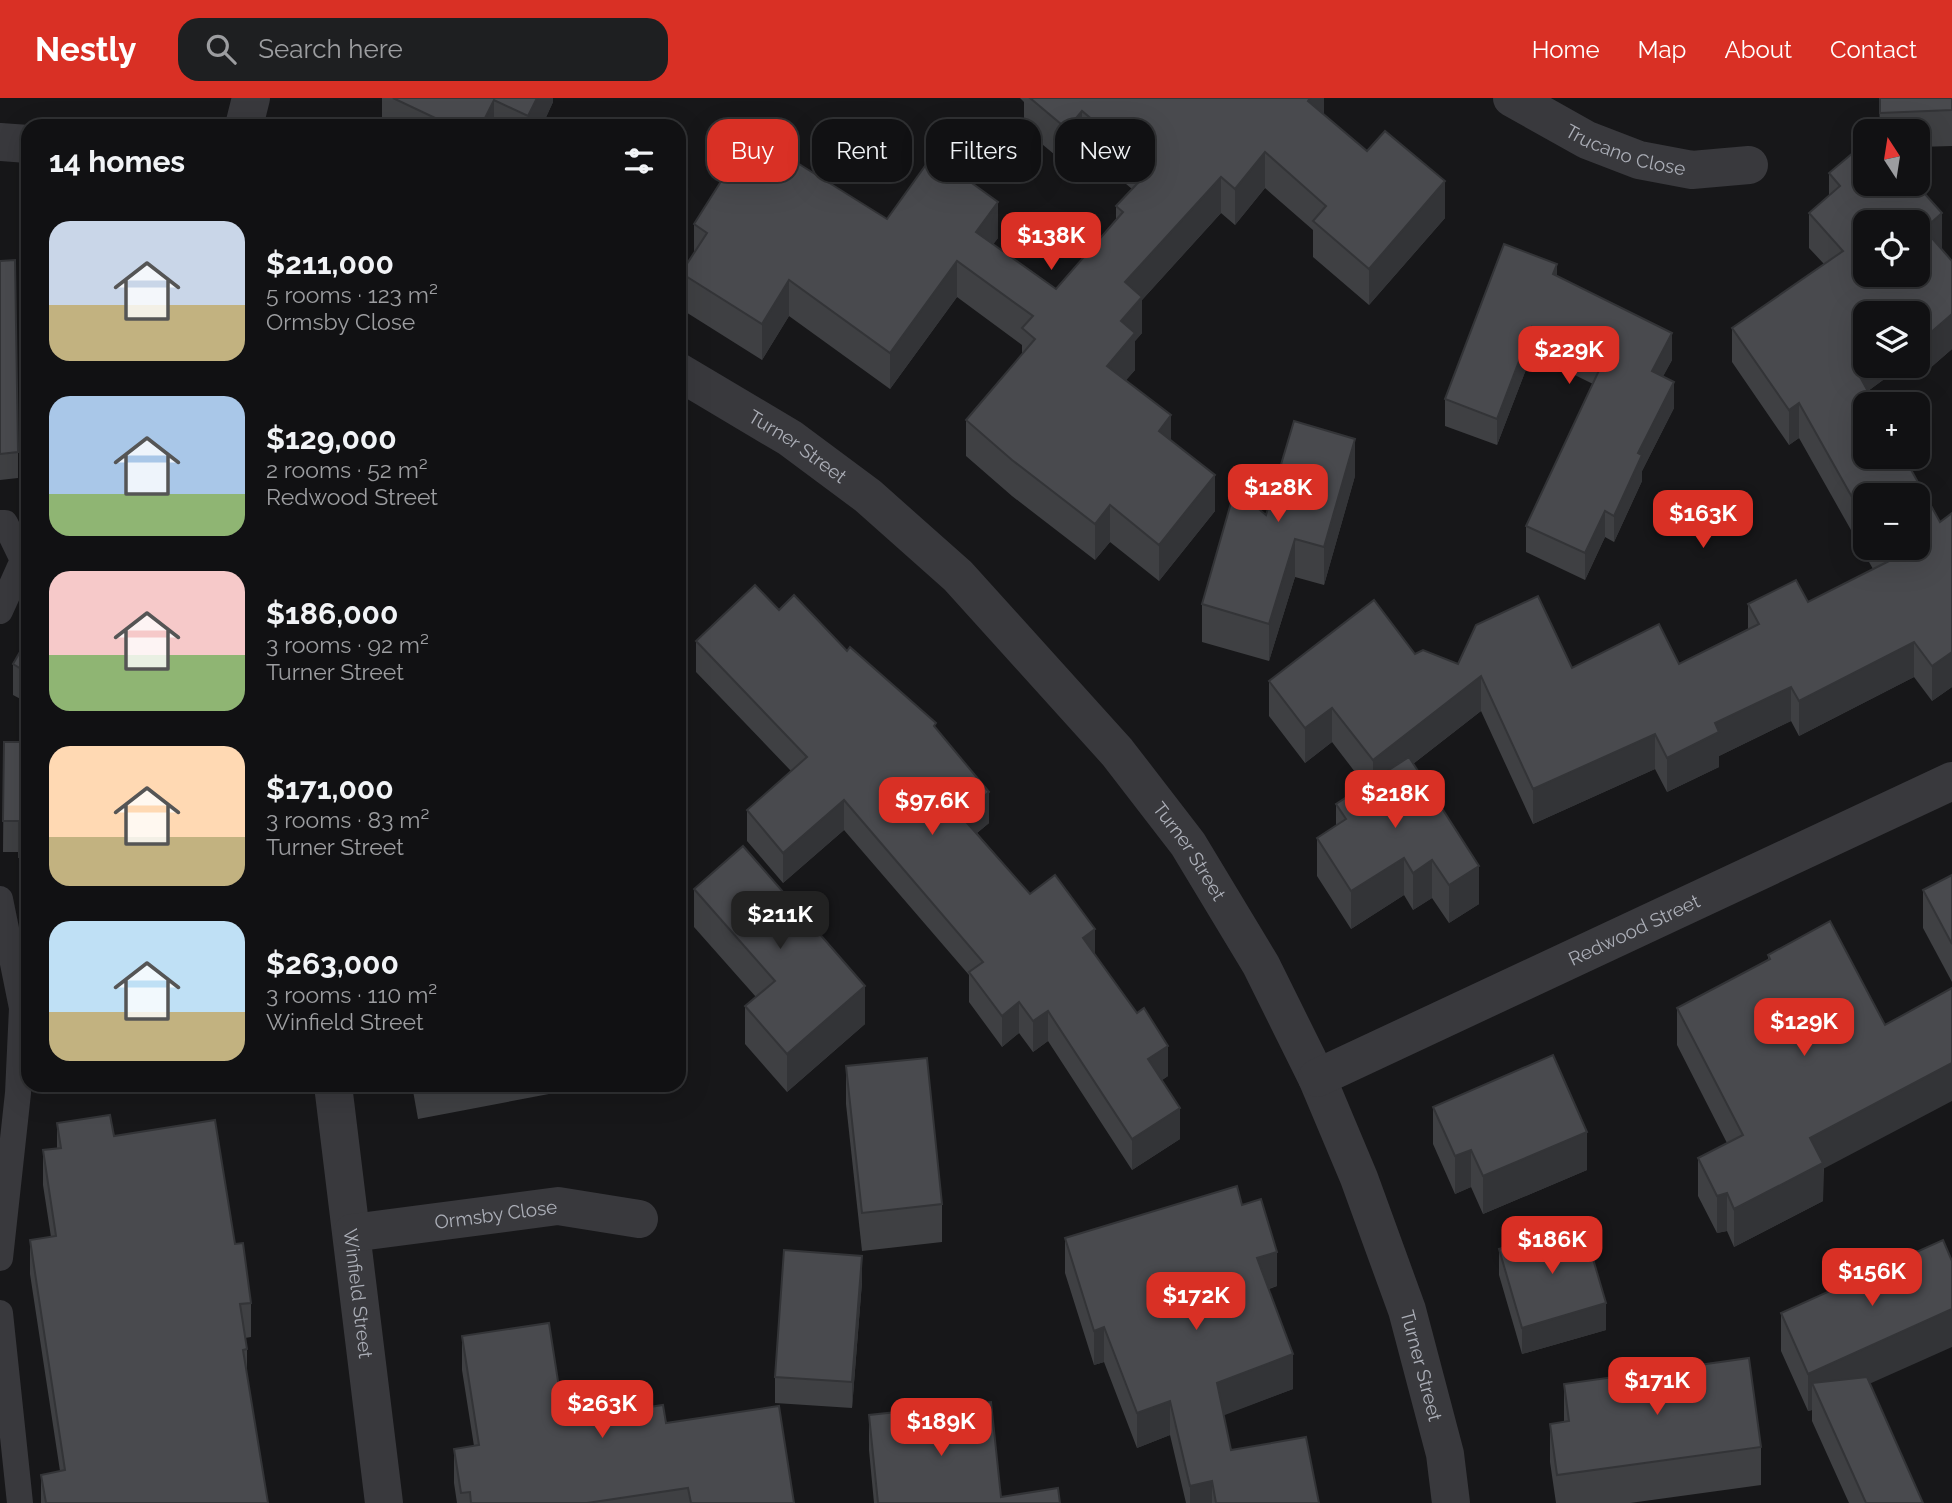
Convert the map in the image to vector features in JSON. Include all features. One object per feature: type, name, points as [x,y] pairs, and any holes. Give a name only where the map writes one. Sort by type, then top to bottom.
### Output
[{"type":"street","points":[[246,119],[250,98]]},
{"type":"street","name":"Trucano Close","points":[[1512,98],[1587,140],[1639,160],[1692,170],[1749,165]]},
{"type":"street","points":[[0,142],[21,144]]},
{"type":"street","name":"Turner Street","points":[[686,376],[790,438],[868,496],[958,576],[1117,752],[1188,845],[1261,965],[1317,1078],[1359,1178],[1407,1310],[1445,1454],[1451,1503]]},
{"type":"street","name":"Redwood Street","points":[[1317,1078],[1952,781]]},
{"type":"street","name":"Winfield Street","points":[[334,1092],[384,1503]]},
{"type":"street","name":"Ormsby Close","points":[[352,1234],[558,1206],[639,1219]]},
{"type":"lane","points":[[14,533],[21,554]]},
{"type":"lane","points":[[0,611],[21,564]]},
{"type":"lane","points":[[0,899],[21,1003]]},
{"type":"lane","points":[[0,1258],[18,1093],[21,1029]]},
{"type":"lane","points":[[0,1313],[20,1503]]},
{"type":"building","points":[[393,98],[537,98],[528,116],[494,100],[484,119],[437,119]]},
{"type":"building","points":[[1030,98],[1310,98],[1308,101],[1367,151],[1385,131],[1445,181],[1369,269],[1313,221],[1326,206],[1265,152],[1235,189],[1221,177],[1125,282],[1142,297],[1121,321],[1135,333],[1107,366],[1171,415],[1159,431],[1215,475],[1159,545],[1110,505],[1095,524],[1012,460],[966,420],[1035,339],[1022,328],[1033,316],[957,261],[890,353],[789,280],[762,324],[686,276],[686,265],[707,233],[694,224],[721,182],[798,182],[798,163],[812,172],[812,182],[828,182],[887,219],[926,165],[926,182],[970,182],[998,202],[976,232],[1056,289],[1123,212],[1116,206],[1139,182],[1155,182],[1155,119],[1092,119],[1082,111],[1075,119],[1055,119]]},
{"type":"building","points":[[1880,98],[1952,98],[1952,110],[1880,113]]},
{"type":"building","points":[[1853,153],[1853,196],[1927,196],[1942,213],[1930,224],[1930,210],[1853,210],[1853,287],[1930,287],[1930,236],[1952,261],[1952,314],[1930,333],[1930,301],[1853,301],[1853,378],[1861,378],[1868,392],[1853,392],[1853,469],[1911,469],[1918,483],[1853,483],[1853,499],[1799,403],[1789,410],[1732,328],[1843,251],[1809,213],[1840,186],[1829,173]]},
{"type":"building","points":[[1504,244],[1557,264],[1553,274],[1672,333],[1652,371],[1674,382],[1638,453],[1642,455],[1614,516],[1605,511],[1585,553],[1526,526],[1603,362],[1532,327],[1497,419],[1445,399]]},
{"type":"building","points":[[15,260],[18,452],[0,454],[0,261]]},
{"type":"building","points":[[1294,421],[1355,439],[1324,547],[1295,539],[1269,624],[1202,604],[1235,489],[1266,515]]},
{"type":"building","points":[[1930,504],[1940,522],[1952,513],[1952,652],[1932,666],[1914,642],[1799,701],[1791,687],[1715,723],[1719,732],[1667,758],[1655,734],[1533,789],[1481,676],[1373,760],[1332,708],[1305,728],[1269,681],[1374,600],[1415,654],[1423,650],[1458,664],[1476,625],[1538,596],[1572,668],[1659,624],[1679,664],[1759,624],[1748,604],[1796,580],[1808,602],[1891,560],[1930,560]]},
{"type":"building","points":[[755,585],[779,610],[794,595],[847,651],[850,647],[936,723],[934,726],[989,792],[961,816],[1030,894],[1055,875],[1095,929],[1083,938],[1137,1013],[1144,1008],[1168,1046],[1148,1059],[1180,1108],[1132,1139],[1048,1011],[1033,1021],[1019,1002],[1002,1016],[969,972],[983,962],[844,800],[783,853],[747,810],[807,757],[696,641]]},
{"type":"building","points":[[21,650],[21,669],[13,664]]},
{"type":"building","points":[[4,742],[21,742],[21,857],[19,821],[3,821]]},
{"type":"building","points":[[1409,757],[1479,866],[1449,885],[1432,860],[1413,873],[1404,858],[1351,891],[1317,838],[1346,819],[1336,804]]},
{"type":"building","points":[[743,846],[865,986],[787,1054],[745,1006],[775,981],[694,889]]},
{"type":"building","points":[[1952,875],[1952,944],[1923,890]]},
{"type":"building","points":[[1830,921],[1885,1025],[1952,988],[1952,1063],[1810,1138],[1823,1163],[1734,1209],[1727,1193],[1717,1196],[1698,1158],[1743,1135],[1677,1008],[1770,959],[1768,955]]},
{"type":"building","points":[[1553,1055],[1587,1132],[1483,1176],[1471,1150],[1455,1156],[1433,1107]]},
{"type":"building","points":[[927,1058],[942,1204],[862,1213],[846,1066]]},
{"type":"building","points":[[110,1115],[114,1136],[215,1120],[235,1244],[243,1243],[251,1303],[240,1304],[247,1349],[243,1350],[268,1503],[46,1503],[41,1475],[65,1470],[30,1240],[56,1236],[43,1150],[61,1148],[57,1123]]},
{"type":"building","points":[[1237,1186],[1242,1205],[1261,1199],[1277,1252],[1257,1258],[1293,1354],[1217,1383],[1231,1450],[1306,1437],[1319,1503],[1216,1503],[1212,1481],[1190,1486],[1170,1401],[1137,1413],[1104,1327],[1094,1331],[1065,1238]]},
{"type":"building","points":[[1583,1225],[1606,1303],[1522,1328],[1499,1249]]},
{"type":"building","points":[[1943,1240],[1952,1261],[1952,1309],[1808,1374],[1781,1313]]},
{"type":"building","points":[[784,1250],[862,1256],[852,1382],[775,1377]]},
{"type":"building","points":[[549,1323],[564,1420],[663,1405],[666,1423],[779,1406],[794,1503],[691,1503],[688,1488],[587,1503],[471,1503],[470,1492],[461,1493],[454,1449],[479,1445],[462,1336]]},
{"type":"building","points":[[1749,1358],[1761,1447],[1557,1475],[1550,1424],[1569,1421],[1564,1384]]},
{"type":"building","points":[[1867,1377],[1923,1503],[1866,1503],[1812,1383]]},
{"type":"building","points":[[991,1402],[1001,1497],[1058,1488],[1060,1503],[878,1503],[869,1415]]}]
